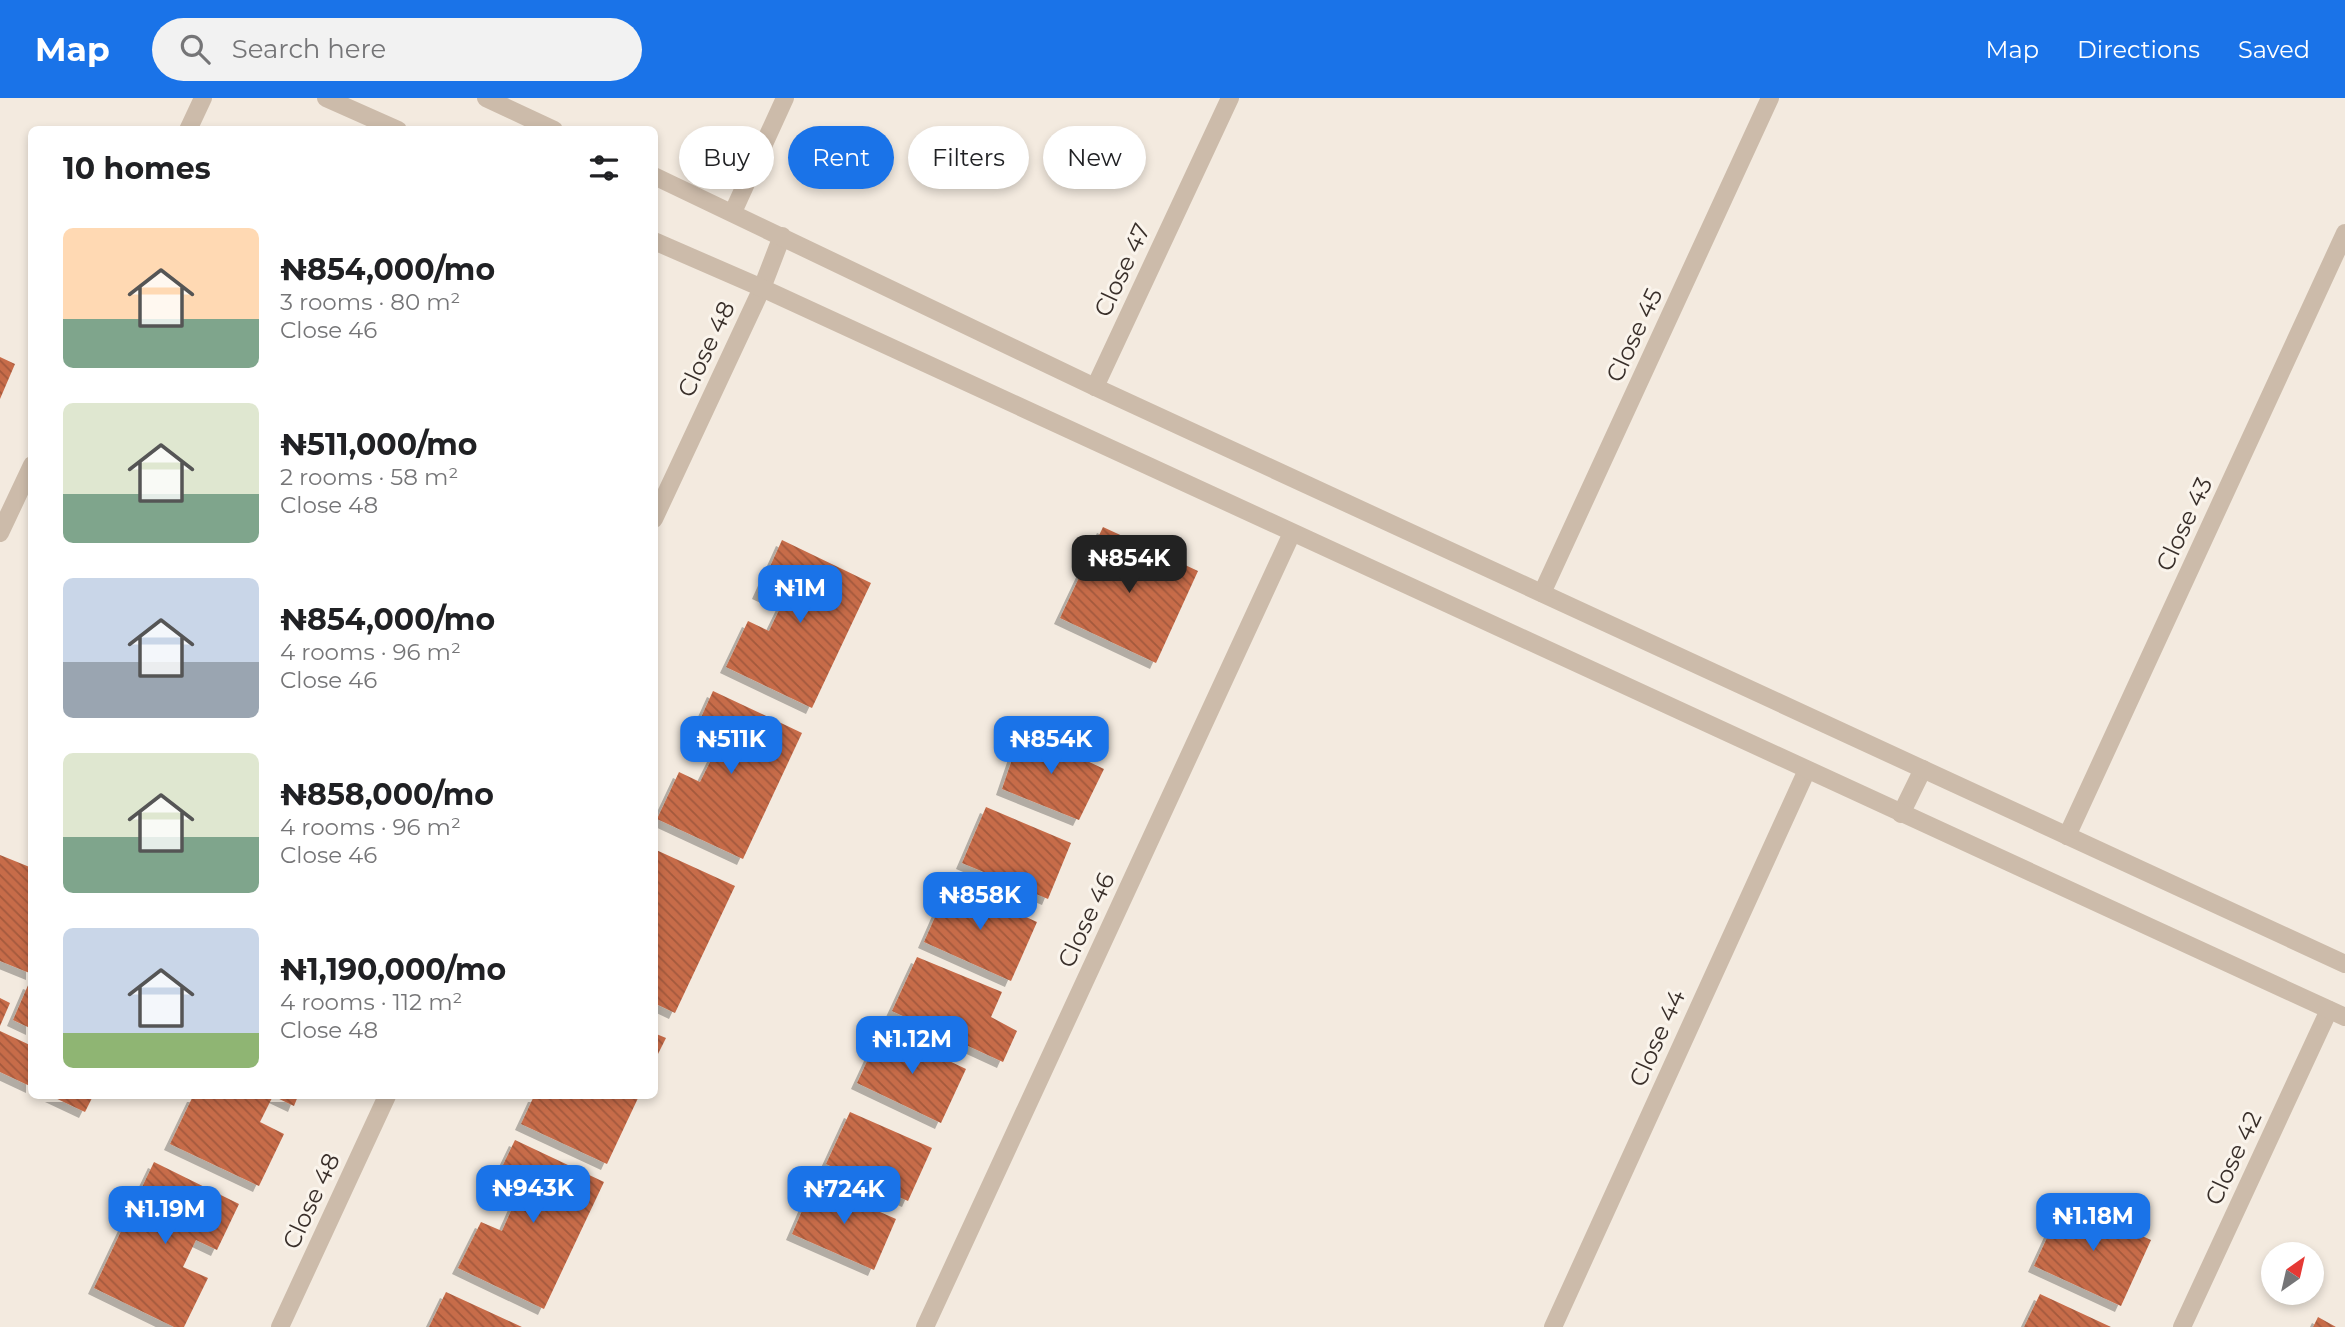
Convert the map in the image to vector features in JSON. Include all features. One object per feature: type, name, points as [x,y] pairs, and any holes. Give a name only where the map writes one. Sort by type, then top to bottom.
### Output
[{"type":"street","points":[[190,126],[203,98]]},
{"type":"street","points":[[326,98],[389,126]]},
{"type":"street","points":[[486,98],[546,126]]},
{"type":"street","points":[[733,212],[786,98]]},
{"type":"street","name":"Close 47","points":[[1095,387],[1230,98]]},
{"type":"street","name":"Close 45","points":[[1542,593],[1770,98]]},
{"type":"street","points":[[658,178],[1095,387],[2345,964]]},
{"type":"street","name":"Close 43","points":[[2067,836],[2345,233]]},
{"type":"street","name":"Close 48","points":[[658,510],[761,288],[782,236]]},
{"type":"street","points":[[658,243],[2337,1014]]},
{"type":"street","points":[[0,533],[28,474]]},
{"type":"street","name":"Close 46","points":[[925,1327],[1292,533]]},
{"type":"street","points":[[1901,814],[1923,769]]},
{"type":"street","name":"Close 44","points":[[1553,1327],[1807,770]]},
{"type":"street","name":"Close 42","points":[[2182,1327],[2337,1014]]},
{"type":"street","name":"Close 48","points":[[280,1327],[386,1099]]},
{"type":"building","points":[[0,357],[15,364],[0,399]]},
{"type":"building","points":[[1103,527],[1198,571],[1156,663],[1060,618]]},
{"type":"building","points":[[782,540],[871,583],[812,708],[726,667],[748,621],[769,631],[782,604],[758,593]]},
{"type":"building","points":[[713,691],[802,733],[743,859],[658,819],[679,772],[700,782],[713,756],[689,744]]},
{"type":"building","points":[[1022,730],[1104,769],[1079,820],[1002,789]]},
{"type":"building","points":[[986,807],[1071,843],[1048,899],[962,863]]},
{"type":"building","points":[[658,851],[735,886],[675,1013],[658,1005]]},
{"type":"building","points":[[0,855],[28,866],[28,972],[0,961]]},
{"type":"building","points":[[950,883],[1037,922],[1011,981],[924,942]]},
{"type":"building","points":[[917,957],[1002,992],[991,1017],[1017,1031],[1003,1062],[892,1011]]},
{"type":"building","points":[[28,985],[28,1027],[13,1020]]},
{"type":"building","points":[[0,998],[10,1003],[0,1026]]},
{"type":"building","points":[[882,1029],[966,1069],[941,1123],[857,1083]]},
{"type":"building","points":[[0,1031],[28,1044],[28,1085],[0,1072]]},
{"type":"building","points":[[658,1035],[666,1038],[658,1054]]},
{"type":"building","points":[[57,1099],[92,1099],[85,1112]]},
{"type":"building","points":[[192,1099],[272,1099],[260,1122],[284,1134],[259,1186],[170,1144]]},
{"type":"building","points":[[279,1099],[297,1099],[294,1106]]},
{"type":"building","points":[[533,1099],[638,1099],[607,1164],[521,1124]]},
{"type":"building","points":[[850,1112],[932,1148],[908,1201],[826,1164]]},
{"type":"building","points":[[515,1140],[604,1182],[544,1309],[458,1268],[481,1222],[502,1231],[514,1204],[490,1192]]},
{"type":"building","points":[[154,1162],[239,1204],[217,1250],[196,1240],[183,1267],[208,1278],[184,1327],[174,1327],[94,1288]]},
{"type":"building","points":[[814,1183],[896,1219],[874,1270],[792,1234]]},
{"type":"building","points":[[2064,1201],[2151,1240],[2121,1306],[2034,1266]]},
{"type":"building","points":[[446,1292],[522,1327],[429,1327]]},
{"type":"building","points":[[2040,1294],[2111,1327],[2024,1327]]},
{"type":"building","points":[[2318,1317],[2336,1327],[2313,1327]]}]
